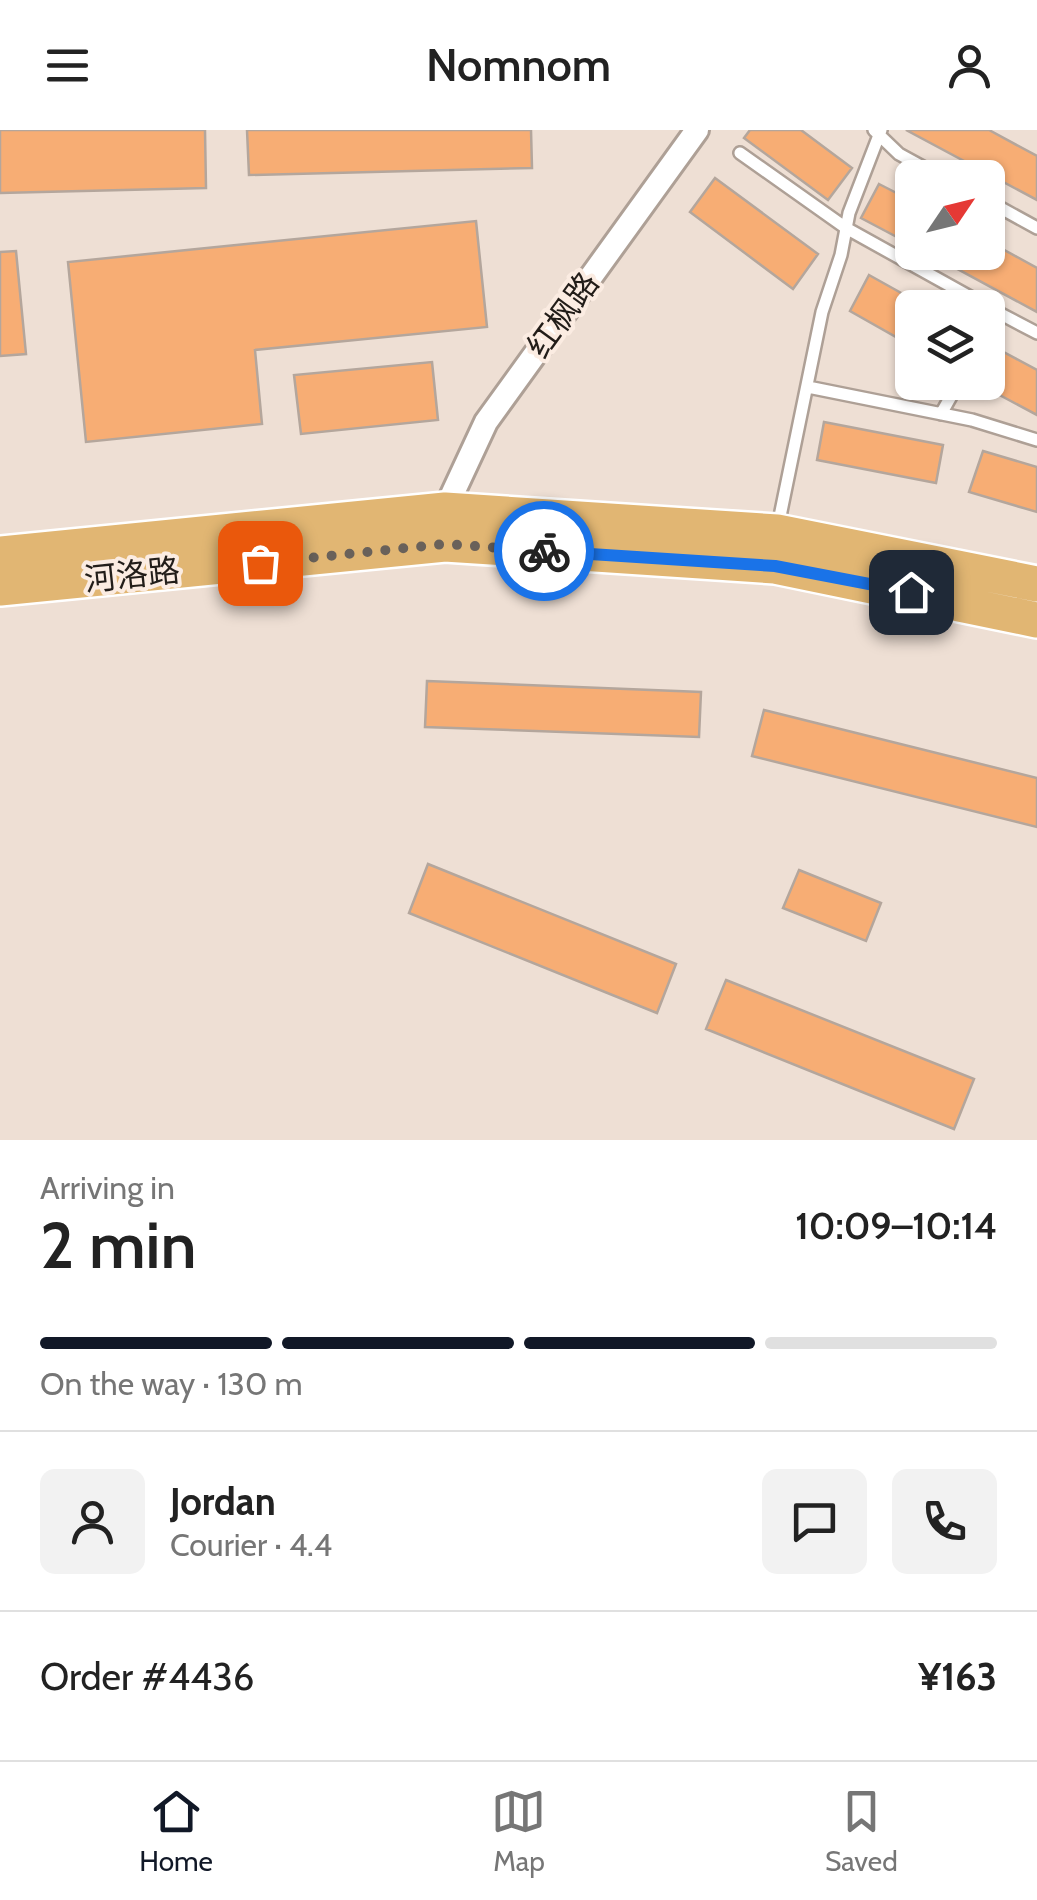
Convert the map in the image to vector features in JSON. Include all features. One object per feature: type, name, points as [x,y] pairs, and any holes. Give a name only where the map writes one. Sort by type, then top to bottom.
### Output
[{"type":"main road","name":"河洛路","points":[[0,554],[445,510],[1037,584]]},
{"type":"main road","name":"河洛路","points":[[0,588],[445,544],[776,549],[1037,620]]},
{"type":"street","name":"红枫路","points":[[445,510],[486,422],[697,130]]},
{"type":"lane","points":[[776,549],[822,312],[878,131],[899,154],[910,160]]},
{"type":"lane","points":[[740,153],[846,228],[958,290]]},
{"type":"lane","points":[[1005,210],[1037,228]]},
{"type":"lane","points":[[1005,316],[1037,333]]},
{"type":"lane","points":[[808,387],[941,414],[1037,440]]},
{"type":"lane","points":[[941,414],[949,400]]},
{"type":"building","points":[[0,130],[205,130],[206,188],[0,193]]},
{"type":"building","points":[[247,130],[531,130],[532,168],[249,175]]},
{"type":"building","points":[[750,130],[801,130],[852,168],[828,200],[744,138]]},
{"type":"building","points":[[906,130],[989,130],[1037,156],[1037,200],[1005,183],[1005,160],[962,160]]},
{"type":"building","points":[[715,178],[818,254],[793,289],[690,212]]},
{"type":"building","points":[[879,184],[895,192],[895,236],[861,218]]},
{"type":"building","points":[[476,221],[487,327],[255,350],[262,424],[86,442],[68,262]]},
{"type":"building","points":[[1005,250],[1037,268],[1037,312],[1005,295],[1005,290],[996,290],[959,270],[1005,270]]},
{"type":"building","points":[[16,251],[26,354],[0,356],[0,252]]},
{"type":"building","points":[[869,275],[896,290],[895,336],[850,311]]},
{"type":"building","points":[[1005,353],[1037,370],[1037,415],[1005,398]]},
{"type":"building","points":[[432,362],[438,420],[301,434],[294,375]]},
{"type":"building","points":[[824,422],[943,445],[936,483],[817,460]]},
{"type":"building","points":[[983,451],[1037,467],[1037,512],[969,492]]},
{"type":"building","points":[[427,681],[701,692],[699,737],[425,727]]},
{"type":"building","points":[[764,710],[1037,778],[1037,827],[752,756]]},
{"type":"building","points":[[428,864],[676,964],[657,1013],[409,913]]},
{"type":"building","points":[[799,870],[881,903],[866,941],[783,908]]},
{"type":"building","points":[[726,980],[974,1079],[954,1129],[706,1029]]},
{"type":"way so far","points":[[260,563],[445,544],[544,551]]},
{"type":"route","points":[[544,551],[775,566],[911,592]]}]
